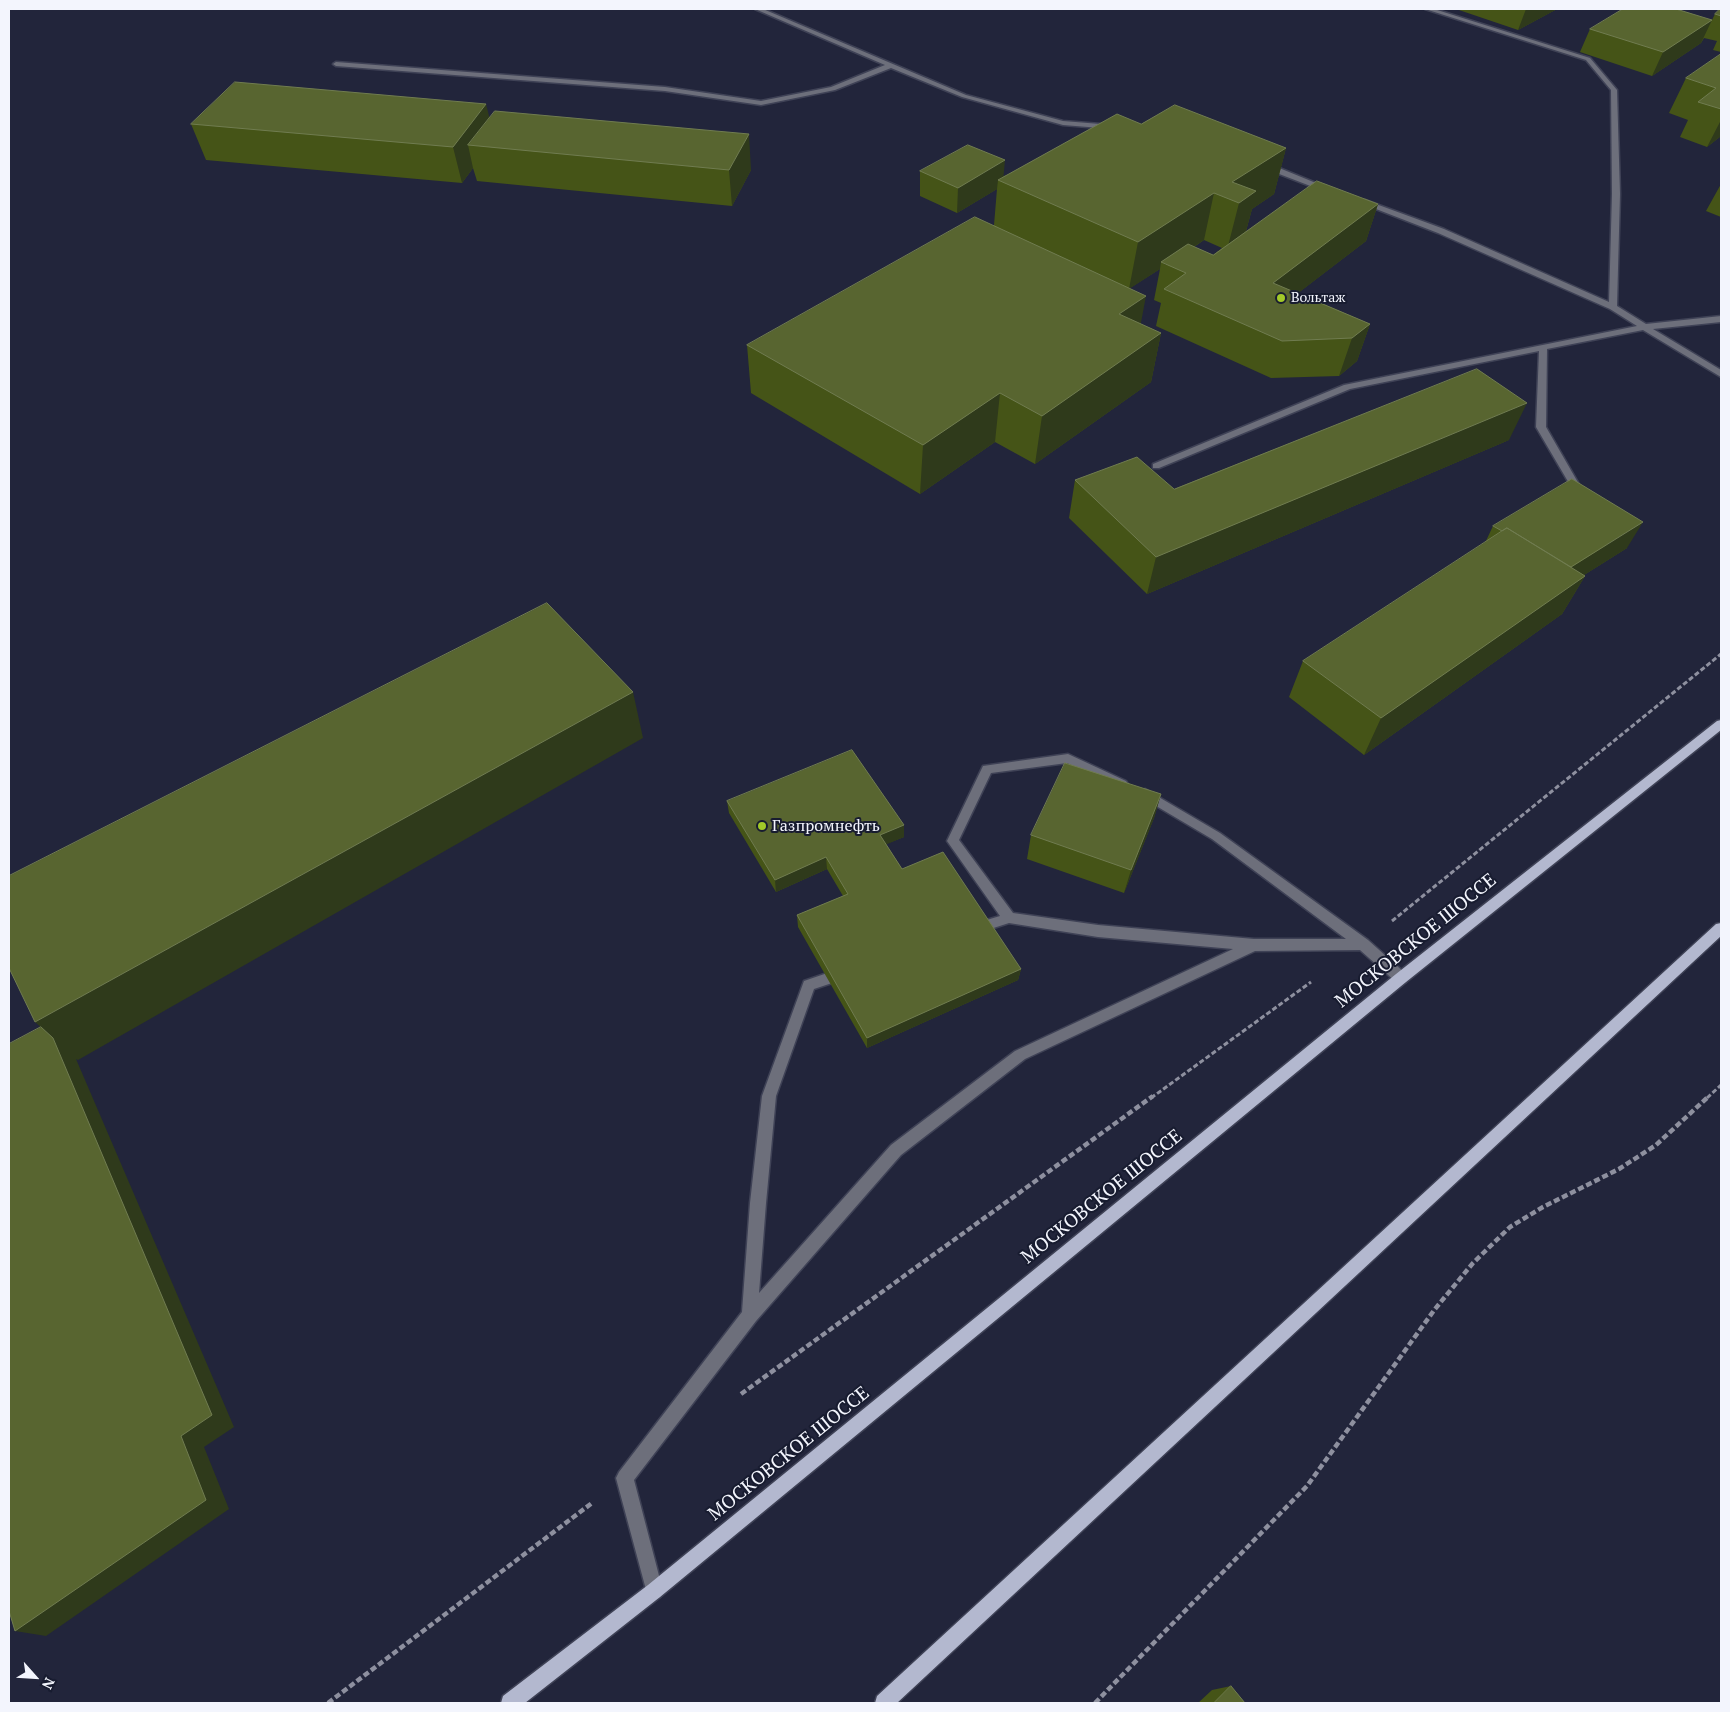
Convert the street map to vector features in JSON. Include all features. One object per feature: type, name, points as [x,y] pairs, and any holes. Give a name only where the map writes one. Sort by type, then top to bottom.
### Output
[{"type":"main road","name":"МОСКОВСКОЕ ШОССЕ","points":[[510,1703],[654,1591],[1401,978],[1721,724]]},
{"type":"main road","points":[[884,1703],[1721,928]]},
{"type":"lane","points":[[758,9],[964,96],[1063,123],[1122,128]]},
{"type":"lane","points":[[1428,9],[1588,59],[1614,90],[1616,194],[1613,307]]},
{"type":"lane","points":[[336,64],[665,89],[761,104],[833,89],[891,65]]},
{"type":"lane","points":[[1259,164],[1341,194]]},
{"type":"lane","points":[[1350,197],[1441,230],[1613,307],[1721,374]]},
{"type":"lane","points":[[1156,466],[1346,387],[1644,327],[1721,319]]},
{"type":"lane","points":[[1543,348],[1541,427],[1576,488],[1591,496]]},
{"type":"lane","points":[[1009,918],[953,841],[987,769],[1068,758],[1154,798],[1216,836],[1363,944],[1401,978]]},
{"type":"lane","points":[[963,933],[1009,918],[1098,931],[1254,945],[1363,944]]},
{"type":"lane","points":[[654,1591],[625,1478],[750,1316],[896,1150],[1020,1055],[1254,945]]},
{"type":"lane","points":[[750,1316],[758,1203],[769,1096],[809,985],[854,970]]},
{"type":"path","points":[[737,1397],[1363,944],[1721,654]]},
{"type":"path","points":[[1095,1703],[1307,1486],[1383,1384],[1435,1309],[1473,1263],[1510,1227],[1543,1207],[1619,1169],[1656,1145],[1721,1085]]},
{"type":"path","points":[[328,1703],[625,1478]]},
{"type":"building","points":[[1623,9],[1676,9],[1712,20],[1663,52],[1590,29]]},
{"type":"building","points":[[1720,9],[1721,16],[1715,14]]},
{"type":"building","points":[[1721,54],[1721,109],[1698,102],[1716,88],[1686,78]]},
{"type":"building","points":[[235,82],[486,104],[453,147],[191,124]]},
{"type":"building","points":[[1175,105],[1286,148],[1232,182],[1256,191],[1239,203],[1214,193],[1138,242],[998,180],[1117,114],[1141,124]]},
{"type":"building","points":[[495,111],[749,134],[729,170],[468,145]]},
{"type":"building","points":[[968,145],[1005,160],[958,188],[920,171]]},
{"type":"building","points":[[1317,181],[1378,204],[1273,283],[1370,324],[1352,338],[1282,341],[1164,289],[1186,273],[1161,262],[1188,244],[1213,255]]},
{"type":"building","points":[[975,217],[1146,296],[1119,314],[1161,333],[1042,416],[1000,393],[923,445],[747,345]]},
{"type":"building","points":[[1477,369],[1527,403],[1156,557],[1075,480],[1137,457],[1174,489]]},
{"type":"building","points":[[1572,479],[1643,522],[1571,567],[1507,528],[1502,531],[1493,526]]},
{"type":"building","points":[[1507,528],[1585,576],[1381,718],[1303,661]]},
{"type":"building","points":[[547,603],[633,692],[35,1022],[9,968],[9,876]]},
{"type":"building","points":[[852,750],[904,825],[880,835],[902,869],[943,852],[1021,969],[867,1038],[797,915],[848,894],[826,857],[775,880],[727,801]]},
{"type":"building","points":[[1065,763],[1161,794],[1131,870],[1031,835]]},
{"type":"building","points":[[41,1027],[53,1038],[212,1415],[181,1436],[206,1500],[15,1631],[9,1611],[9,1044]]},
{"type":"building","points":[[1231,1686],[1245,1703],[1214,1703]]},
{"type":"place","name":"Вольтаж","points":[[1281,298]]},
{"type":"place","name":"Газпромнефть","points":[[762,826]]}]
